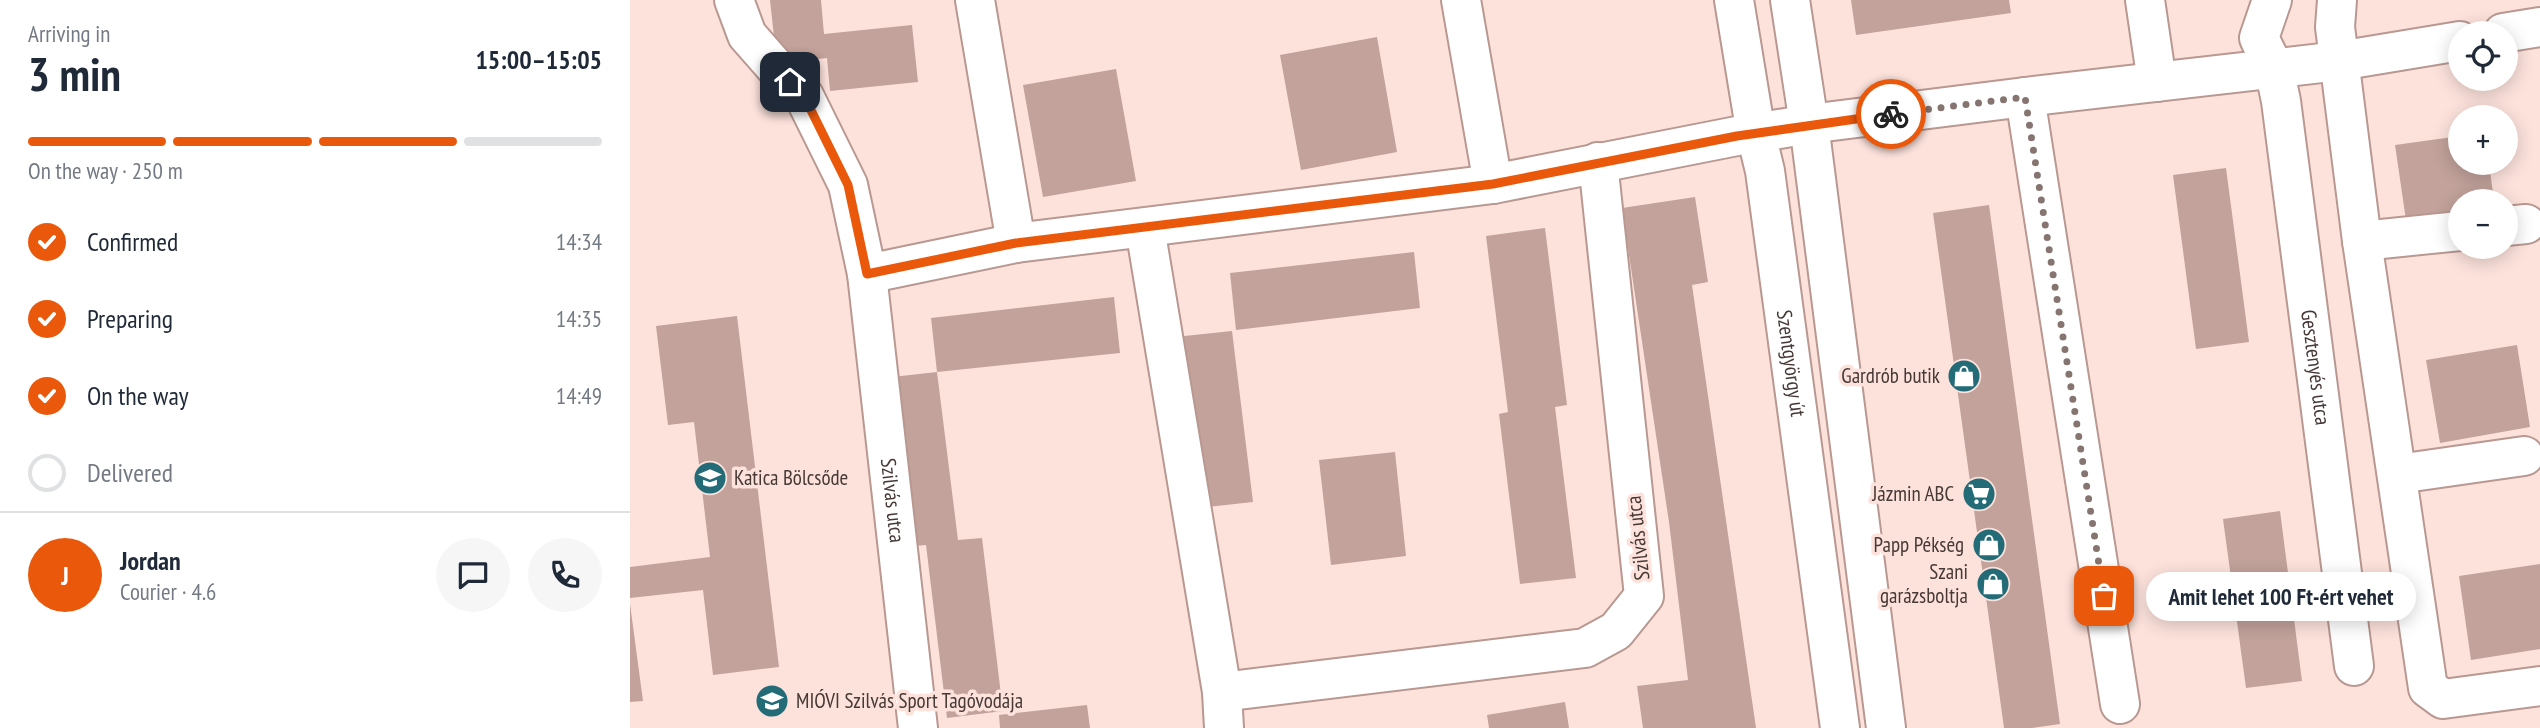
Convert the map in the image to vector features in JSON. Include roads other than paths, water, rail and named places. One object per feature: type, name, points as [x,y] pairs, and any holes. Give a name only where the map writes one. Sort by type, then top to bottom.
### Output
[{"type":"street","name":"Szilvás utca","points":[[734,0],[747,35],[804,96],[848,185],[867,274],[918,728]]},
{"type":"street","points":[[975,0],[1016,243]]},
{"type":"street","points":[[1461,0],[1493,184]]},
{"type":"street","name":"Szentgyörgy út","points":[[1734,0],[1756,134],[1765,171],[1840,728]]},
{"type":"street","points":[[1790,0],[1810,124],[1886,728]]},
{"type":"street","points":[[2145,0],[2157,82]]},
{"type":"street","name":"Gesztenyés utca","points":[[2272,0],[2259,38],[2274,68],[2281,101],[2354,666]]},
{"type":"street","points":[[2337,0],[2335,27],[2362,242],[2428,688],[2443,699],[2540,686]]},
{"type":"street","points":[[2518,31],[2540,27]]},
{"type":"street","points":[[867,274],[1016,243],[1493,184],[1810,124],[2339,61],[2448,43]]},
{"type":"street","points":[[2025,97],[2120,704]]},
{"type":"street","name":"Szilvás utca","points":[[1145,228],[1223,710],[1586,648],[1616,631],[1644,596],[1598,162]]},
{"type":"street","points":[[2362,242],[2448,232]]},
{"type":"street","points":[[2398,474],[2524,456]]},
{"type":"place","name":"Gardrób butik","points":[[1964,376]]},
{"type":"place","name":"Katica Bölcsőde","points":[[710,478]]},
{"type":"place","name":"Jázmin ABC","points":[[1979,494]]},
{"type":"place","name":"Papp Pékség","points":[[1989,545]]},
{"type":"place","name":"Szani garázsboltja","points":[[1993,584]]},
{"type":"place","name":"Amit lehet 100 Ft-ért vehet","points":[[2104,596]]},
{"type":"place","name":"MIÓVI Szilvás Sport Tagóvodája","points":[[772,701]]}]
